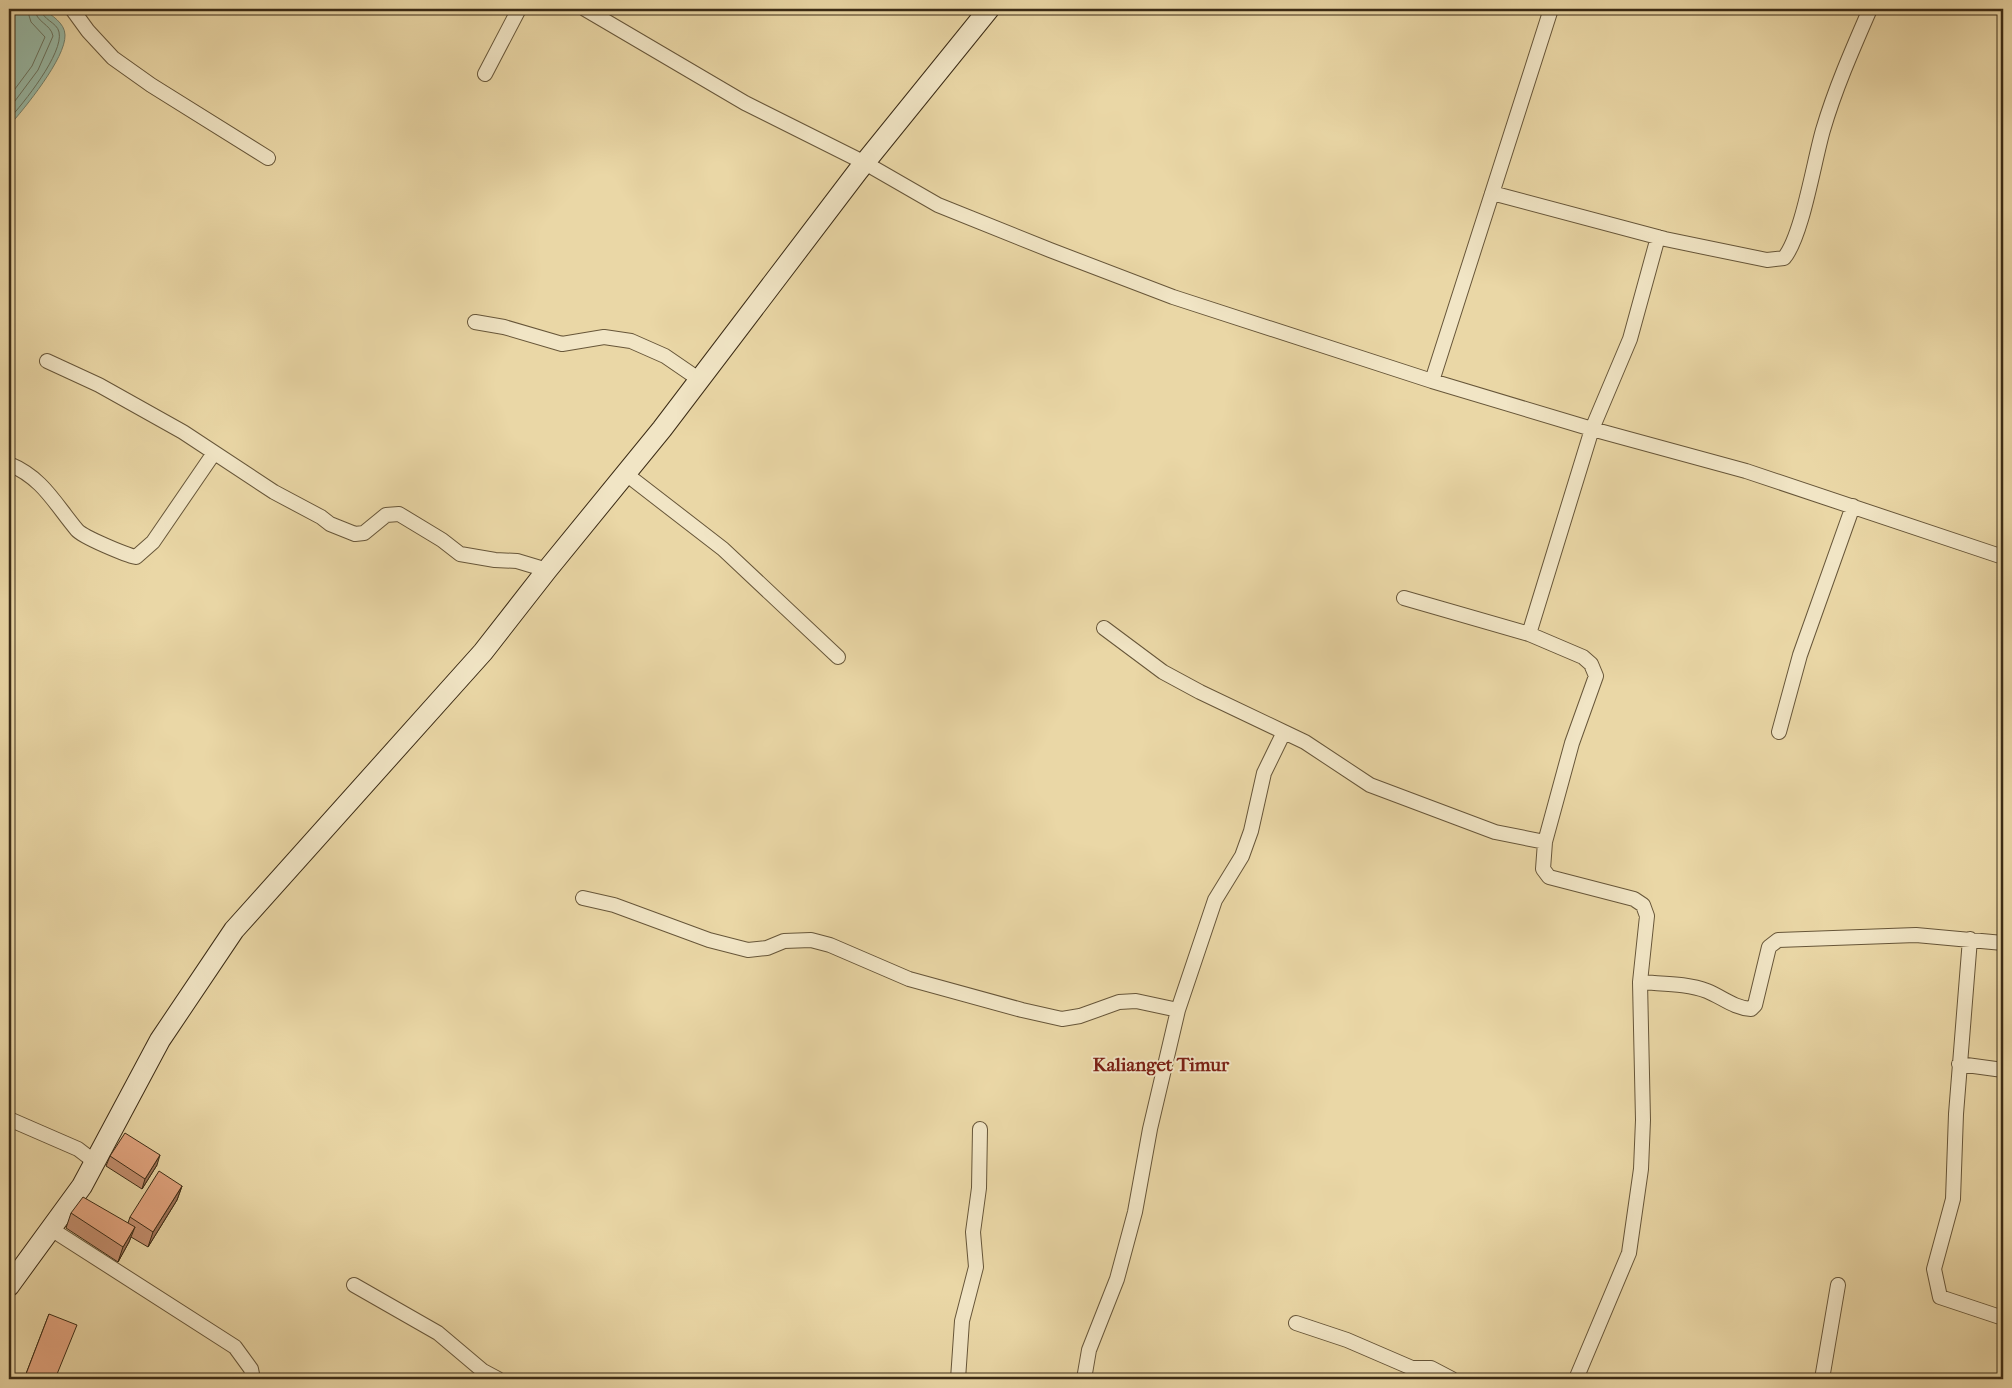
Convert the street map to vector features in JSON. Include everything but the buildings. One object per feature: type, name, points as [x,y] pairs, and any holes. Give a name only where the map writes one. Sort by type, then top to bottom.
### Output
[{"type":"main road","points":[[9,1286],[82,1186],[160,1040],[234,930],[483,652],[700,380],[865,163],[989,9]]},
{"type":"street","points":[[72,9],[88,31],[113,58],[151,85],[268,158]]},
{"type":"street","points":[[485,74],[519,9]]},
{"type":"street","points":[[586,9],[745,103],[865,163],[938,205],[1050,250],[1174,297],[1432,381],[1592,429],[1746,471],[2003,557]]},
{"type":"street","points":[[1432,381],[1551,9]]},
{"type":"street","points":[[1492,193],[1658,236],[1767,260],[1784,258],[1790,251],[1798,228],[1823,129],[1870,9]]},
{"type":"street","points":[[1529,634],[1592,429],[1630,339],[1658,236]]},
{"type":"street","points":[[475,322],[504,327],[562,344],[604,337],[631,341],[665,356],[700,380]]},
{"type":"street","points":[[47,361],[99,385],[183,432],[274,492],[321,516],[330,524],[355,534],[364,533],[386,514],[400,514],[442,540],[460,554],[478,558],[517,561],[547,570]]},
{"type":"street","points":[[9,464],[39,482],[58,502],[79,532],[123,555],[136,557],[153,542],[214,453]]},
{"type":"street","points":[[626,474],[722,549],[838,657]]},
{"type":"street","points":[[1779,732],[1800,655],[1853,506]]},
{"type":"street","points":[[1404,598],[1529,634],[1583,658],[1591,664],[1596,676],[1572,743],[1545,842],[1543,869],[1549,877],[1634,899],[1643,905],[1647,916],[1640,982],[1641,1169],[1629,1253],[1576,1379]]},
{"type":"street","points":[[1104,628],[1163,672],[1200,692],[1305,742],[1370,785],[1495,832],[1545,842]]},
{"type":"street","points":[[1084,1379],[1089,1350],[1117,1279],[1134,1212],[1150,1130],[1178,1010],[1215,900],[1242,856],[1251,831],[1264,773],[1284,732]]},
{"type":"street","points":[[583,898],[614,905],[709,940],[748,950],[767,948],[784,941],[811,940],[830,945],[909,979],[1022,1010],[1062,1018],[1080,1016],[1119,1002],[1136,1001],[1178,1010]]},
{"type":"street","points":[[1640,982],[1708,991],[1742,1008],[1751,1009],[1755,1005],[1769,947],[1778,940],[1916,935],[2003,943]]},
{"type":"street","points":[[1970,939],[1960,1064],[1953,1199],[1934,1269],[1934,1277],[1940,1297],[2003,1318]]},
{"type":"street","points":[[1960,1064],[2003,1070]]},
{"type":"street","points":[[9,1119],[78,1149],[95,1162]]},
{"type":"street","points":[[958,1379],[962,1321],[976,1268],[973,1232],[979,1188],[980,1129]]},
{"type":"street","points":[[50,1229],[235,1347],[251,1369],[253,1379]]},
{"type":"street","points":[[354,1285],[438,1333],[483,1371],[498,1379]]},
{"type":"street","points":[[1822,1379],[1838,1286]]},
{"type":"street","points":[[1296,1323],[1346,1340],[1412,1368],[1430,1368],[1452,1379]]},
{"type":"water","points":[[9,9],[43,9],[60,23],[65,35],[59,57],[52,69],[34,96],[9,126]]},
{"type":"district","name":"Kalianget Timur","points":[[1161,1065]]}]
